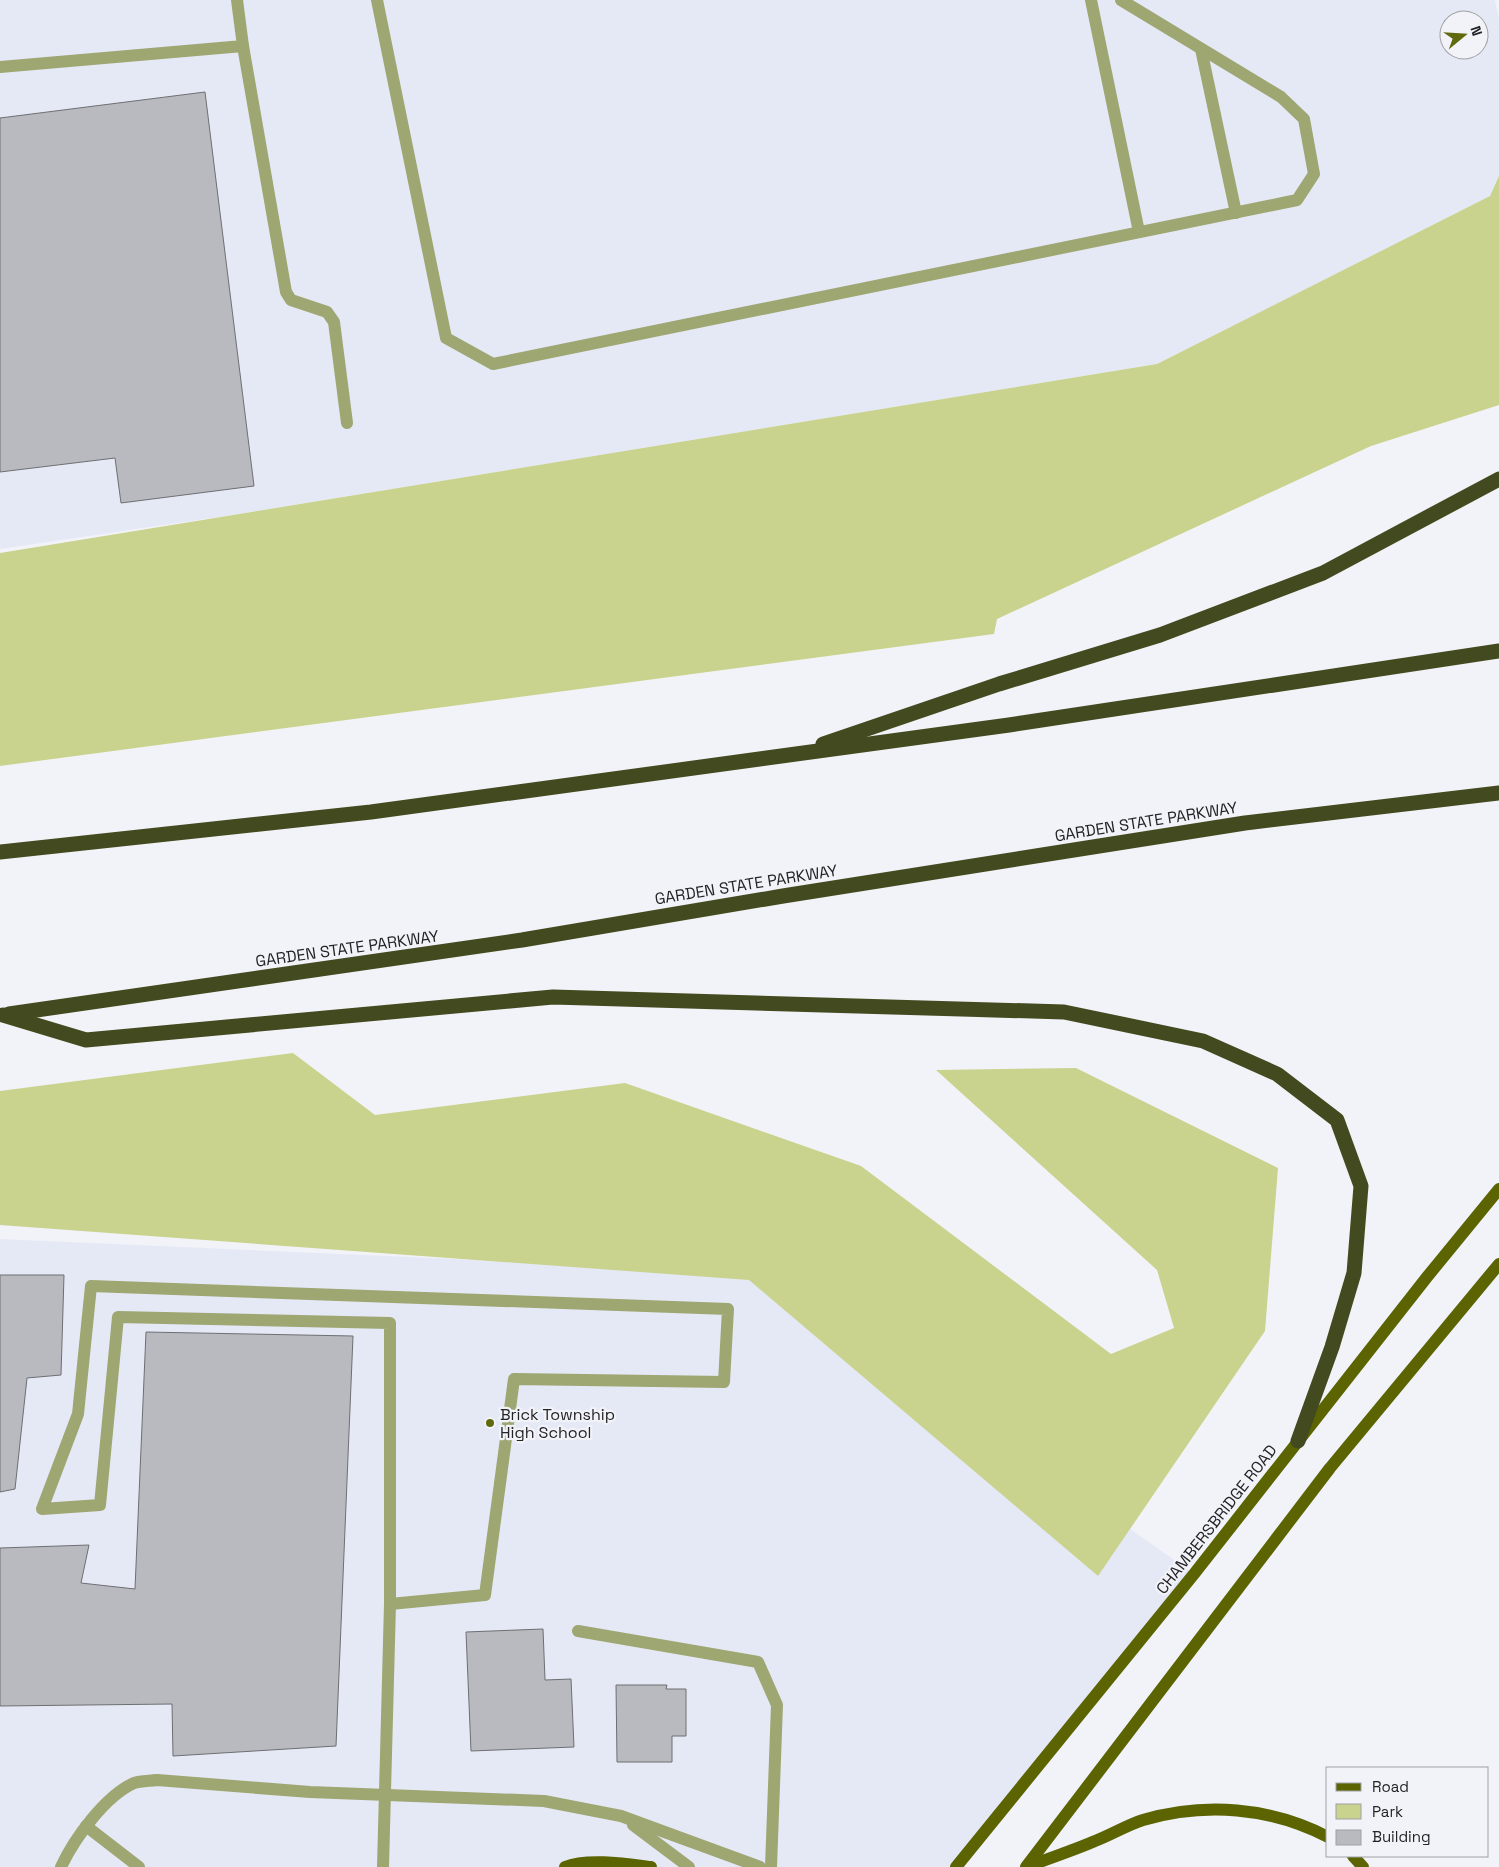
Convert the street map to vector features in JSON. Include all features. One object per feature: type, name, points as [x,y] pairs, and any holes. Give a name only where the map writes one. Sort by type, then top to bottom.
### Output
[{"type":"highway","points":[[791,755],[999,684],[1160,635],[1323,573],[1499,479]]},
{"type":"highway","points":[[0,852],[371,812],[1009,726],[1499,652]]},
{"type":"highway","name":"GARDEN STATE PARKWAY","points":[[2,1015],[522,940],[793,894],[1245,823],[1499,793]]},
{"type":"highway","points":[[2,1015],[86,1040],[553,997],[1064,1012],[1203,1042],[1277,1074],[1336,1120],[1361,1186],[1354,1273],[1332,1347],[1298,1441]]},
{"type":"main road","name":"CHAMBERSBRIDGE ROAD","points":[[956,1867],[1194,1574],[1427,1277],[1499,1189]]},
{"type":"main road","points":[[1026,1867],[1330,1468],[1499,1264]]},
{"type":"main road","points":[[1026,1867],[1095,1841],[1142,1820],[1184,1810],[1227,1808],[1270,1815],[1309,1827],[1326,1836]]},
{"type":"main road","points":[[1354,1857],[1363,1867]]},
{"type":"main road","points":[[565,1867],[572,1864],[616,1863],[651,1867]]},
{"type":"lane","points":[[237,0],[243,46],[286,292],[291,300],[327,312],[334,322],[346,423]]},
{"type":"lane","points":[[1091,0],[1139,232]]},
{"type":"lane","points":[[378,2],[446,338],[493,364],[1297,200],[1314,174],[1304,119],[1281,97],[1121,0]]},
{"type":"lane","points":[[0,67],[243,46]]},
{"type":"lane","points":[[1201,49],[1236,212]]},
{"type":"lane","points":[[383,1867],[390,1604],[390,1323],[118,1317],[100,1506],[42,1508],[78,1414],[92,1286],[728,1309],[724,1382],[514,1379],[485,1595],[390,1604]]},
{"type":"lane","points":[[578,1631],[758,1662],[777,1705],[771,1867]]},
{"type":"lane","points":[[61,1867],[86,1826],[116,1794],[135,1782],[157,1780],[310,1792],[544,1801],[621,1816],[760,1867]]},
{"type":"lane","points":[[621,1816],[689,1867]]},
{"type":"lane","points":[[86,1826],[139,1867]]},
{"type":"shaded area","points":[[0,0],[1495,0],[1499,20],[1499,176],[1490,196],[1157,364],[232,515],[0,549]]},
{"type":"shaded area","name":"Brick Township High School","points":[[0,1239],[768,1273],[1194,1574],[960,1867],[0,1867]]},
{"type":"green space","points":[[1499,176],[1499,405],[1371,446],[997,619],[994,634],[0,766],[0,553],[1157,364],[1490,196]]},
{"type":"green space","points":[[293,1053],[375,1115],[625,1083],[861,1166],[1111,1354],[1174,1328],[1157,1270],[936,1070],[1076,1068],[1278,1168],[1265,1331],[1098,1576],[749,1280],[0,1225],[0,1091]]},
{"type":"building","points":[[205,92],[254,486],[121,503],[115,458],[0,472],[0,118]]},
{"type":"building","points":[[0,1275],[64,1275],[61,1375],[27,1378],[15,1489],[0,1492]]},
{"type":"building","points":[[146,1332],[353,1336],[336,1746],[173,1756],[172,1704],[0,1706],[0,1548],[89,1545],[81,1583],[135,1589]]},
{"type":"building","points":[[543,1629],[545,1680],[571,1679],[574,1747],[471,1751],[466,1632]]},
{"type":"building","points":[[616,1685],[667,1685],[666,1689],[686,1689],[686,1736],[672,1736],[672,1762],[617,1762]]},
{"type":"place","name":"Brick Township High School","points":[[490,1423]]}]
